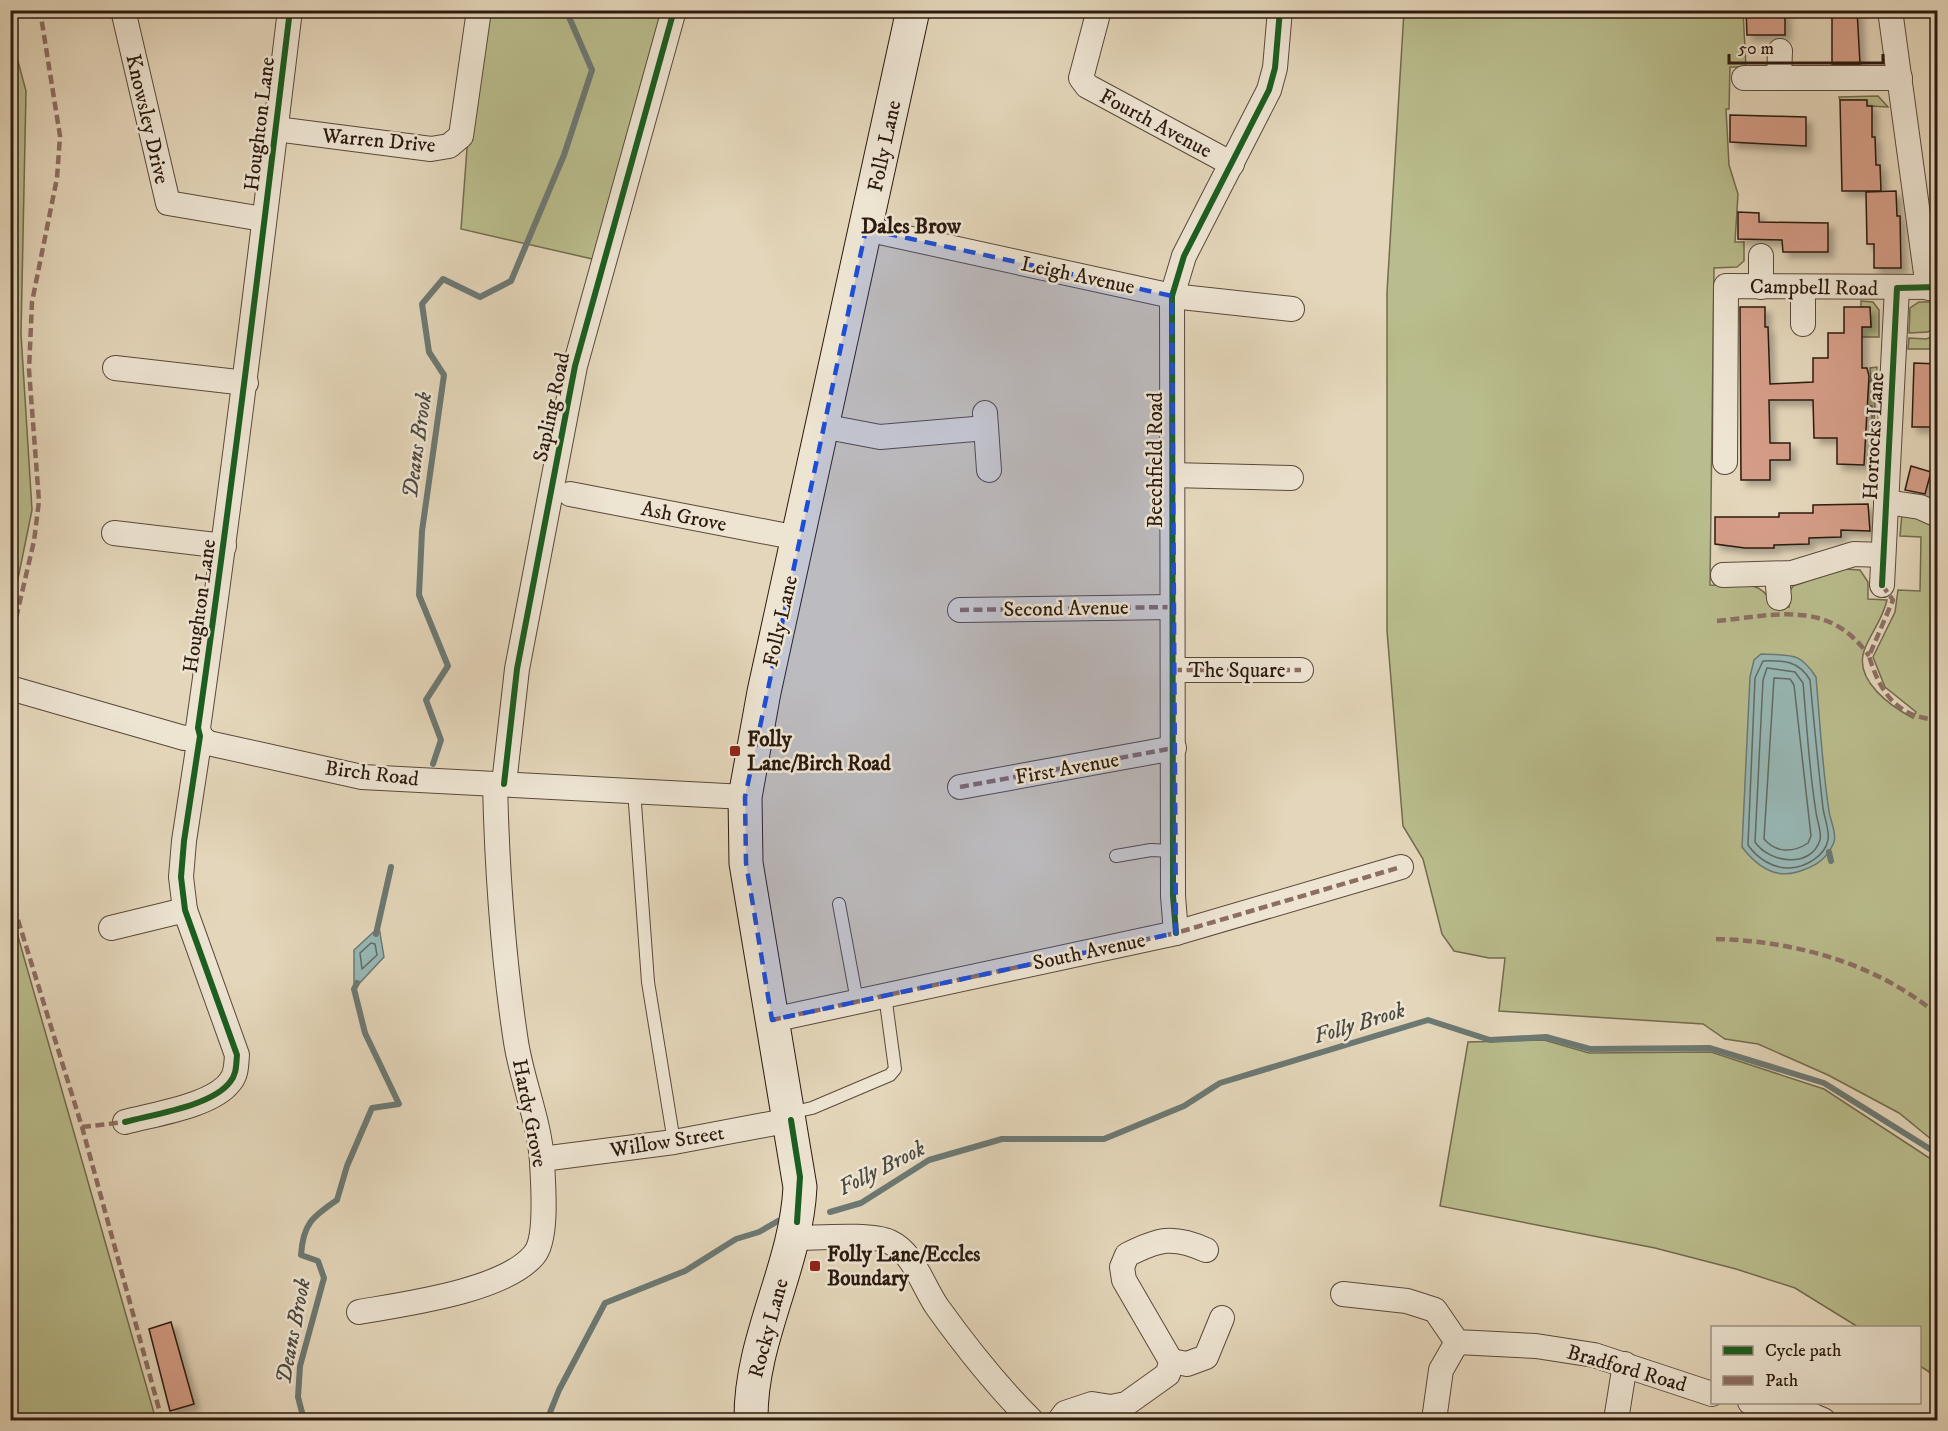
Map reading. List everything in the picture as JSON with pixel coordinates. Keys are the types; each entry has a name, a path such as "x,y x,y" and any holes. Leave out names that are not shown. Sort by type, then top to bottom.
{"main road":[{"name":"Folly Lane","path":"794,1238 800,1187 746,863 745,796 759,716 913,10"},
{"name":"Rocky Lane","path":"751,1420 757,1357 794,1238"}],"street":[{"name":"Knowsley Drive","path":"123,10 168,202 263,219"},
{"name":"Houghton Lane","path":"125,1122 202,1101 218,1093 231,1081 236,1070 237,1055 185,910 181,877 200,736 198,728 246,383 263,219 290,10"},
{"name":"Warren Drive","path":"276,129 431,149 449,146 461,136 479,10"},
{"name":"Sapling Road","path":"500,784 517,669 575,366 674,10"},
{"name":"Fourth Avenue","path":"1099,10 1081,78 1087,86 1232,164"},
{"name":"Beechfield Road","path":"1176,933 1173,851 1172,296 1184,256 1273,79 1280,10"},
{"path":"1890,10 1933,288"},
{"path":"1779,78 1780,51"},
{"path":"1744,78 1900,78"},
{"name":"Leigh Avenue","path":"866,229 1172,296 1292,309"},
{"path":"1761,256 1761,287"},
{"name":"Campbell Road","path":"1725,462 1726,286 1933,288"},
{"path":"1803,288 1803,324"},
{"name":"Horrocks Lane","path":"1882,585 1897,288"},
{"path":"115,368 246,383"},
{"path":"822,426 880,436 986,421 989,470"},
{"path":"1171,475 1291,478"},
{"name":"Ash Grove","path":"570,494 798,538"},
{"name":"Horrocks Lane","path":"1886,502 1920,507 1938,515"},
{"path":"114,533 224,546"},
{"path":"1722,574 1792,573 1854,554 1883,555"},
{"path":"1777,574 1779,598"},
{"name":"Second Avenue","path":"960,609 1172,607"},
{"name":"The Square","path":"1173,670 1301,670"},
{"name":"Birch Road","path":"10,688 184,738 200,736 207,743 362,777 745,796"},
{"name":"First Avenue","path":"960,787 1174,748"},
{"name":"Hardy Grove","path":"359,1312 433,1299 522,1267 536,1254 542,1234 542,1159 516,1043 509,986 497,850 500,784"},
{"name":"South Avenue","path":"772,1020 1176,933 1401,867"},
{"path":"111,928 185,910"},
{"name":"Willow Street","path":"542,1159 674,1142 790,1117"},
{"path":"794,1238 870,1238 889,1241 902,1250 937,1306 1009,1398 1031,1420"},
{"path":"1060,1420 1065,1413 1092,1404 1111,1407 1126,1404 1168,1374 1171,1361 1124,1280 1122,1267 1127,1255 1166,1239 1185,1241 1206,1250"},
{"path":"1342,1294 1407,1301 1435,1310 1457,1342 1441,1370 1434,1420"},
{"path":"1171,1361 1187,1364 1206,1357 1222,1318"},
{"name":"Bradford Road","path":"1457,1342 1567,1349 1625,1364 1711,1393"},
{"path":"1616,1420 1625,1364"},
{"path":"1763,1404 1797,1409 1823,1420"}],"lane":[{"path":"634,790 648,982 674,1142"},
{"path":"1116,856 1151,850 1173,851"},
{"path":"839,904 857,1001"},
{"path":"790,1117 890,1074 895,1069 885,995"}],"highlighted area":[{"path":"866,229 1172,296 1176,933 772,1020 746,863 745,797"}],"green space":[{"path":"486,11 663,11 597,260 461,229 468,135"},
{"path":"1404,11 1743,11 1746,67 1730,67 1729,109 1726,109 1729,165 1738,194 1735,242 1744,242 1744,261 1737,267 1714,268 1710,585 1756,587 1763,591 1772,608 1789,607 1789,592 1793,586 1843,569 1860,570 1868,582 1868,599 1887,600 1883,614 1864,651 1862,662 1864,673 1877,692 1913,718 1916,712 1885,687 1873,657 1895,612 1898,590 1920,591 1921,537 1900,536 1902,513 1917,517 1937,529 1937,1144 1899,1113 1828,1075 1758,1044 1725,1039 1703,1024 1499,1011 1505,958 1489,958 1454,951 1442,934 1423,859 1403,826 1387,631 1387,292"},
{"path":"11,35 26,91 21,334 32,510 11,613"},
{"path":"1878,96 1888,107 1867,106 1866,100 1840,100 1839,97"},
{"path":"1861,301 1873,302 1879,310 1879,337 1861,337 1862,327 1871,327 1870,308 1861,307"},
{"path":"1919,302 1937,302 1937,326 1928,332 1909,333 1910,308"},
{"path":"1937,335 1937,349 1908,349 1909,338 1926,339"},
{"path":"1877,367 1874,421 1872,421 1872,406 1864,405 1865,384 1871,381 1870,368"},
{"path":"11,912 156,1420 11,1420"},
{"path":"1544,1040 1589,1053 1711,1052 1824,1089 1937,1163 1937,1377 1921,1367 1921,1326 1856,1326 1795,1288 1736,1269 1655,1248 1440,1206 1468,1042"}],"water":[{"path":"1761,654 1793,656 1804,663 1816,677 1825,778 1835,838 1828,854 1819,862 1789,874 1773,872 1759,864 1742,847 1750,677 1754,660"},
{"path":"379,927 384,957 354,989 354,950"}],"building":[{"path":"1746,10 1785,10 1785,35 1747,35"},
{"path":"1832,10 1857,10 1860,64 1832,64"},
{"path":"1840,100 1867,100 1867,106 1872,106 1872,137 1875,137 1876,165 1880,165 1881,191 1842,191"},
{"path":"1730,115 1806,117 1806,146 1730,142"},
{"path":"1896,191 1897,216 1900,216 1901,268 1874,268 1874,244 1867,244 1866,192"},
{"path":"1738,212 1759,213 1759,222 1828,223 1828,252 1783,252 1782,240 1738,239"},
{"path":"1740,307 1765,307 1770,384 1813,382 1813,358 1828,358 1828,333 1844,333 1844,307 1870,307 1871,327 1862,327 1862,368 1867,368 1869,376 1864,465 1837,464 1837,438 1814,438 1813,400 1769,400 1770,443 1790,443 1790,460 1770,460 1770,480 1741,480"},
{"path":"1914,363 1938,364 1938,427 1912,427"},
{"path":"1911,466 1931,472 1925,494 1905,490"},
{"path":"1868,504 1870,531 1841,530 1841,537 1809,538 1809,544 1774,545 1774,548 1745,548 1715,544 1715,517 1779,517 1779,513 1813,513 1813,505"},
{"path":"171,1322 194,1404 170,1411 149,1329"}],"waterway":[{"name":"Deans Brook","path":"433,764 441,740 426,700 448,666 419,595 422,531 444,375 429,352 422,304 443,279 480,297 511,281 564,155 592,70 566,10"},
{"path":"1829,852 1831,861"},
{"path":"376,934 391,867"},
{"name":"Deans Brook","path":"304,1420 298,1397 300,1366 324,1278 318,1261 301,1255 304,1236 310,1222 337,1200 347,1166 372,1108 399,1104 365,1033 354,989 357,983"},
{"name":"Folly Brook","path":"830,1212 861,1203 929,1160 1002,1139 1104,1139 1184,1106 1220,1083 1428,1020 1490,1040 1546,1037 1590,1049 1710,1048 1824,1083 1938,1154"},
{"name":"Folly Brook","path":"547,1420 559,1390 605,1303 685,1271 736,1239 759,1232 778,1221"}],"marked path":[{"path":"10,644 34,541 39,501 29,370 32,302 57,178 60,136 40,10"},
{"path":"1882,585 1893,600 1869,656 1873,669 1885,691 1901,708 1923,718 1938,720"},
{"path":"960,610 1172,607"},
{"path":"1717,621 1781,614 1819,618 1837,626 1853,638 1869,656"},
{"path":"1173,670 1301,670"},
{"path":"960,787 1174,748"},
{"path":"772,1020 1176,933 1401,867"},
{"path":"10,894 82,1127 162,1420"},
{"path":"1716,939 1775,944 1833,958 1888,981 1938,1015"},
{"path":"82,1127 125,1122"}],"cycle path":[{"path":"125,1122 182,1108 210,1097 230,1082 236,1069 237,1055 185,910 181,877 290,10"},
{"path":"504,784 517,669 575,366 674,10"},
{"path":"1176,933 1173,896 1172,296 1184,256 1269,90 1275,68 1280,10"},
{"path":"1882,585 1897,288 1938,287"},
{"path":"791,1120 800,1177 797,1222"}],"place":[{"name":"Folly Lane/Birch Road","path":"735,751"},
{"name":"Folly Lane/Eccles Boundary","path":"815,1266"}],"district":[{"name":"Dales Brow","path":"911,225"}]}
